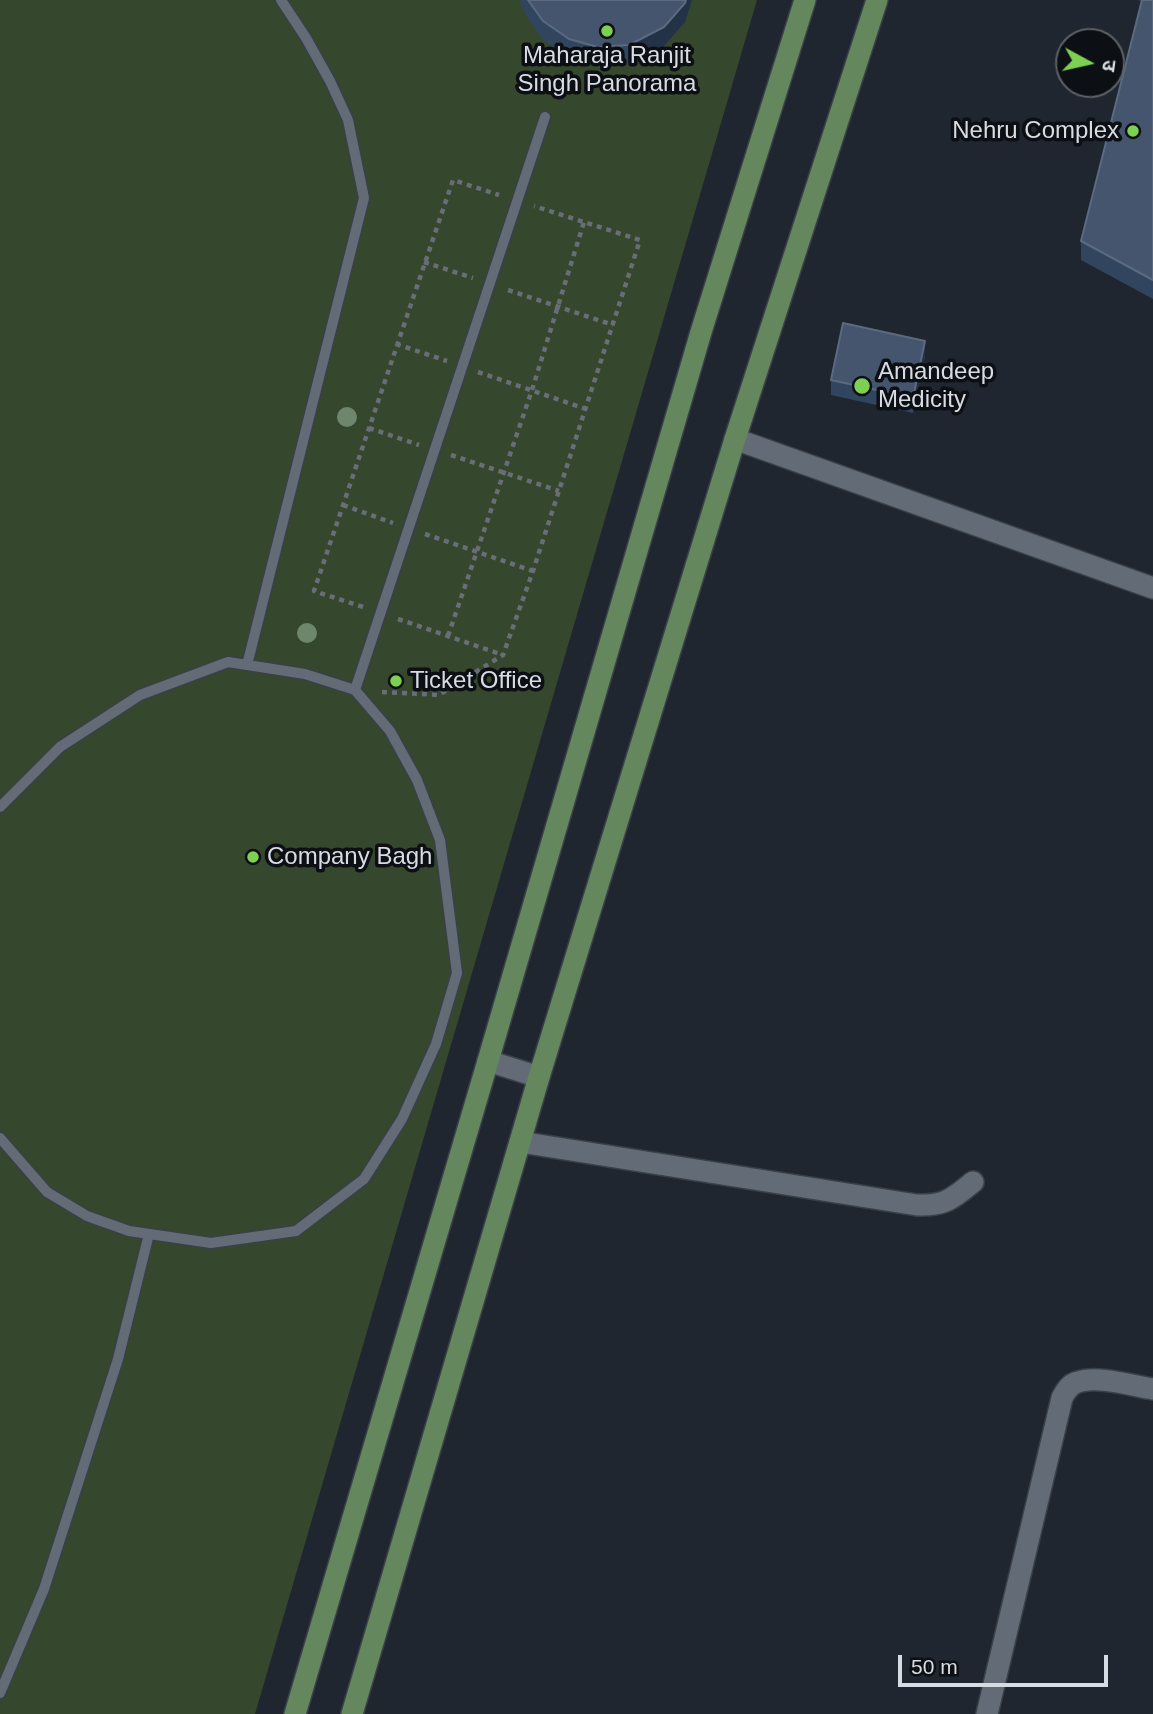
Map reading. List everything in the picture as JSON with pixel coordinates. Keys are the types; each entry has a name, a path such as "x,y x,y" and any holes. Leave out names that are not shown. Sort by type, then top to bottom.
{"main road":[{"path":"295,1714 701,332 805,0"},
{"path":"352,1714 539,1077 735,439 877,0"}],"street":[{"path":"735,439 1153,588"},
{"path":"488,1061 539,1077"},
{"path":"520,1142 917,1205 932,1206 951,1200 973,1182"},
{"path":"987,1714 1062,1398 1069,1387 1086,1380 1153,1389"}],"lane":[{"path":"247,665 365,198 348,120 306,38 281,0"},
{"path":"355,690 545,117"},
{"path":"0,807 60,747 140,695 228,662 305,674 355,690 390,731 417,780 440,840 457,973 436,1044 402,1119 363,1179 296,1231 211,1243 129,1231 87,1216 47,1192 0,1138"},
{"path":"0,1693 44,1589 118,1359 149,1234"}],"path":[{"path":"355,690 439,695 503,655 533,571 640,240 453,180 314,591 503,655"},
{"path":"448,636 532,390 584,222"},
{"path":"424,262 613,325"},
{"path":"396,344 586,409"},
{"path":"369,428 559,491"},
{"path":"342,505 533,571"}],"green space":[{"name":"Company Bagh","path":"0,0 757,0 255,1714 0,1714"}],"building":[{"name":"Maharaja Ranjit Singh Panorama","path":"528,0 686,0 664,27 629,45 598,47 569,39 543,21"},
{"name":"Nehru Complex","path":"1142,0 1153,0 1153,280 1081,241 1117,98 1125,98 1125,67"},
{"path":"843,323 925,341 913,398 831,380"}],"place":[{"name":"Maharaja Ranjit Singh Panorama","path":"607,31"},
{"name":"Nehru Complex","path":"1133,131"},
{"name":"Amandeep Medicity","path":"862,386"},
{"name":"Ticket Office","path":"396,681"},
{"name":"Company Bagh","path":"253,857"}]}
